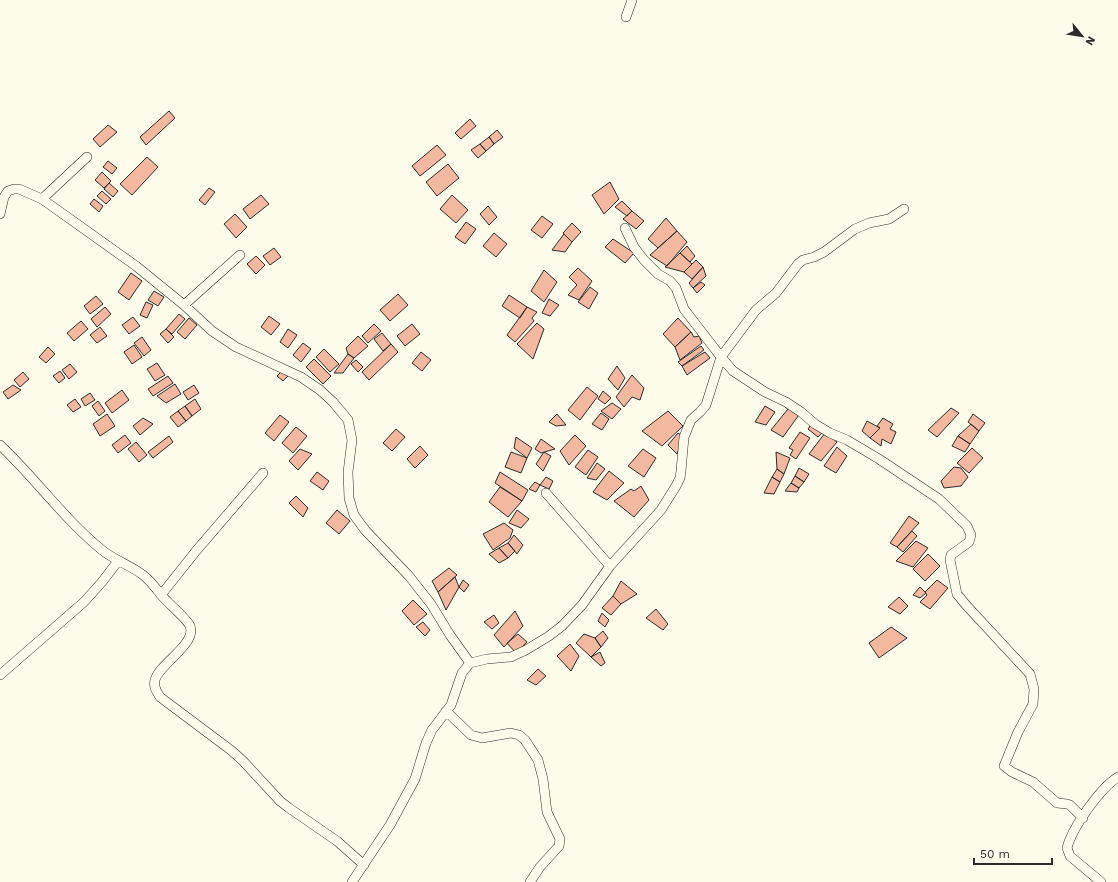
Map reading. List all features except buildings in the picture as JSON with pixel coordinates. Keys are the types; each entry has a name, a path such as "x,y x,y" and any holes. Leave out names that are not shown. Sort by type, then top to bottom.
{"street":[{"path":"626,17 632,0"},
{"path":"42,199 87,157"},
{"path":"0,214 4,197 8,191 14,188 42,199 136,266 212,331 236,347 301,377 320,390 333,402 348,420 352,440 348,472 349,498 354,515 365,530 409,576 431,604 450,635 470,663"},
{"path":"352,882 390,825 401,805 415,779 426,742 455,695 462,673 470,663 487,659 511,657 526,650 562,626 582,605 610,566 660,510 680,478 686,430 691,420 706,405 721,357 756,310 776,294 790,274 803,260 824,252 859,227 889,219 904,209"},
{"path":"625,228 634,247 644,260 658,274 670,281 676,288 684,309 734,372 765,392 786,402 815,424 830,433 847,440 879,459 932,495 967,526 971,535 969,542 951,555 950,560 957,594 1030,674 1034,689 1033,704 1018,732 1004,768 1033,782 1057,803 1070,805 1083,818"},
{"path":"184,306 240,255"},
{"path":"0,445 70,519 102,550 144,575 191,627 190,635 187,640 158,674 154,681 155,688 160,697 232,751 288,808 337,841 364,865"},
{"path":"161,595 196,551 263,473"},
{"path":"546,493 610,566"},
{"path":"0,675 84,602 102,582 118,560"},
{"path":"446,711 471,736 482,738 511,732 519,735 538,760 543,779 547,812 560,839 559,846 540,867 530,882"},
{"path":"1101,882 1070,856 1067,848 1073,833 1103,789 1118,777"}]}
